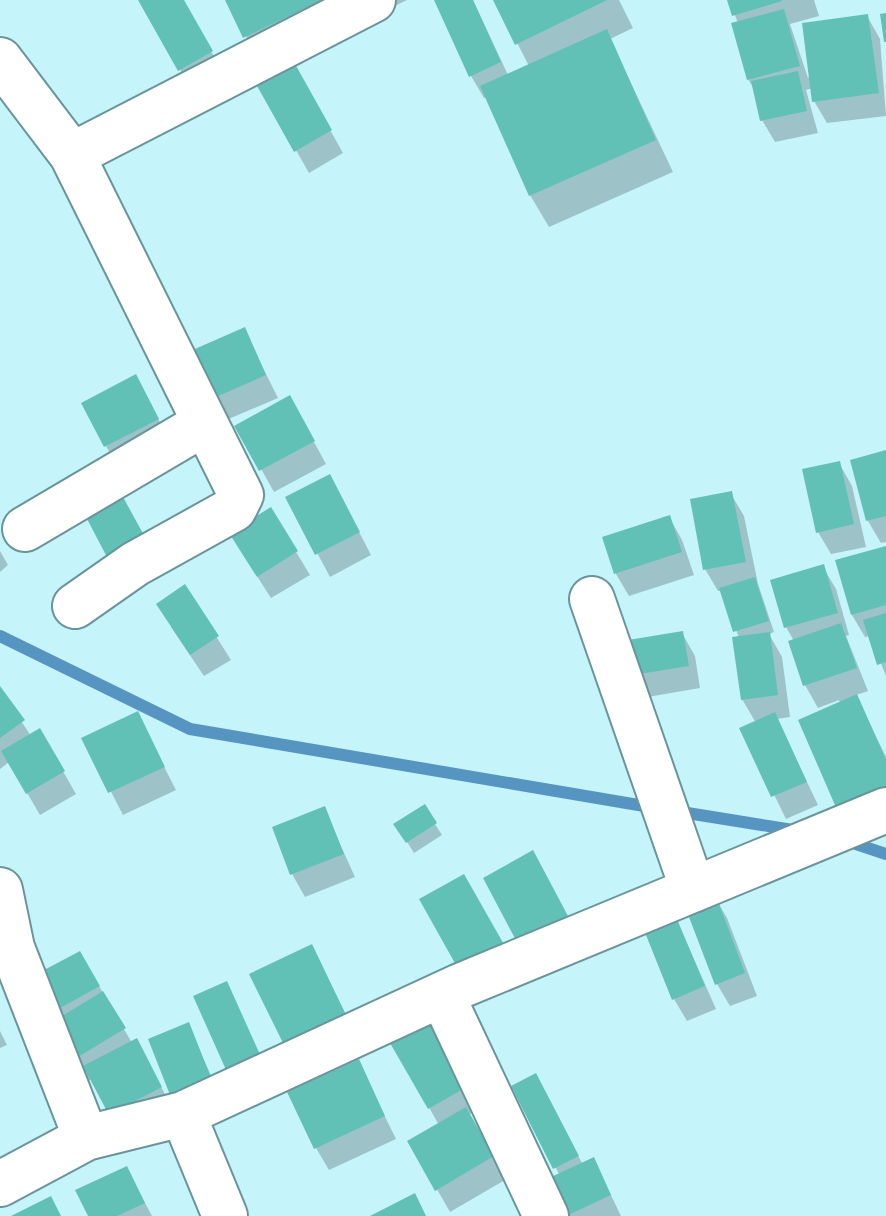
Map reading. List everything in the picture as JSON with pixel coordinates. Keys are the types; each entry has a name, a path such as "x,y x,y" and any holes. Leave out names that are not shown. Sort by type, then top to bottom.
{"street":[{"path":"72,155 373,0"},
{"path":"0,60 72,155 241,495 238,504 135,564 75,606"},
{"path":"25,529 205,423"},
{"path":"592,599 693,890"},
{"path":"0,1184 86,1138 183,1114 442,995 886,810"},
{"path":"0,890 12,948 86,1138"},
{"path":"442,995 546,1216"},
{"path":"183,1114 225,1216"}],"building":[{"path":"138,0 184,0 213,51 178,71"},
{"path":"225,0 322,0 243,38"},
{"path":"434,0 473,0 501,62 469,77"},
{"path":"493,0 607,0 515,45"},
{"path":"727,0 781,0 782,1 732,16"},
{"path":"784,9 800,66 747,80 731,23"},
{"path":"886,13 886,42 884,42 880,14"},
{"path":"868,14 879,93 812,102 802,23"},
{"path":"607,29 656,140 529,196 480,86"},
{"path":"290,55 332,130 294,152 252,77"},
{"path":"798,71 807,111 760,121 751,81"},
{"path":"245,327 266,375 209,400 188,352"},
{"path":"136,374 159,419 104,447 81,403"},
{"path":"290,395 315,441 259,471 234,426"},
{"path":"886,450 886,516 866,521 850,460"},
{"path":"840,461 854,524 816,533 802,469"},
{"path":"330,474 360,532 315,555 285,497"},
{"path":"732,491 746,562 703,570 690,499"},
{"path":"123,497 146,539 108,559 86,517"},
{"path":"271,507 298,551 257,577 229,533"},
{"path":"670,515 682,552 614,574 602,537"},
{"path":"886,546 886,605 851,615 835,560"},
{"path":"824,564 838,613 784,628 770,580"},
{"path":"755,577 769,621 733,632 719,588"},
{"path":"185,584 219,636 190,655 156,604"},
{"path":"886,613 886,662 877,665 863,620"},
{"path":"841,623 857,668 803,686 788,641"},
{"path":"683,631 689,666 627,676 622,641"},
{"path":"770,632 778,695 741,700 732,637"},
{"path":"0,686 25,720 0,738"},
{"path":"857,694 886,760 886,791 838,812 798,720"},
{"path":"138,711 165,767 108,793 81,738"},
{"path":"775,712 807,782 771,797 739,728"},
{"path":"40,728 65,771 26,794 1,751"},
{"path":"425,804 437,823 406,843 393,824"},
{"path":"325,806 344,854 290,875 272,827"},
{"path":"533,850 568,916 518,944 483,878"},
{"path":"464,874 506,948 461,974 419,899"},
{"path":"715,893 745,973 715,985 684,904"},
{"path":"674,912 705,986 672,1000 642,925"},
{"path":"312,944 345,1013 283,1043 249,974"},
{"path":"80,951 100,986 49,1014 29,978"},
{"path":"227,981 261,1057 227,1072 193,996"},
{"path":"103,991 126,1028 68,1063 46,1026"},
{"path":"430,1011 472,1084 428,1109 386,1036"},
{"path":"189,1022 213,1083 172,1100 148,1039"},
{"path":"137,1038 162,1087 109,1115 83,1066"},
{"path":"359,1059 385,1116 314,1149 287,1092"},
{"path":"536,1073 579,1156 553,1169 511,1086"},
{"path":"466,1107 494,1156 435,1191 407,1141"},
{"path":"594,1157 611,1195 566,1216 549,1178"},
{"path":"127,1166 145,1203 117,1216 88,1216 75,1190"},
{"path":"415,1193 426,1216 370,1216"},
{"path":"51,1196 61,1216 11,1216"}],"waterway":[{"path":"0,636 190,729 656,808"},
{"path":"675,811 799,831"},
{"path":"844,840 886,854"}]}
